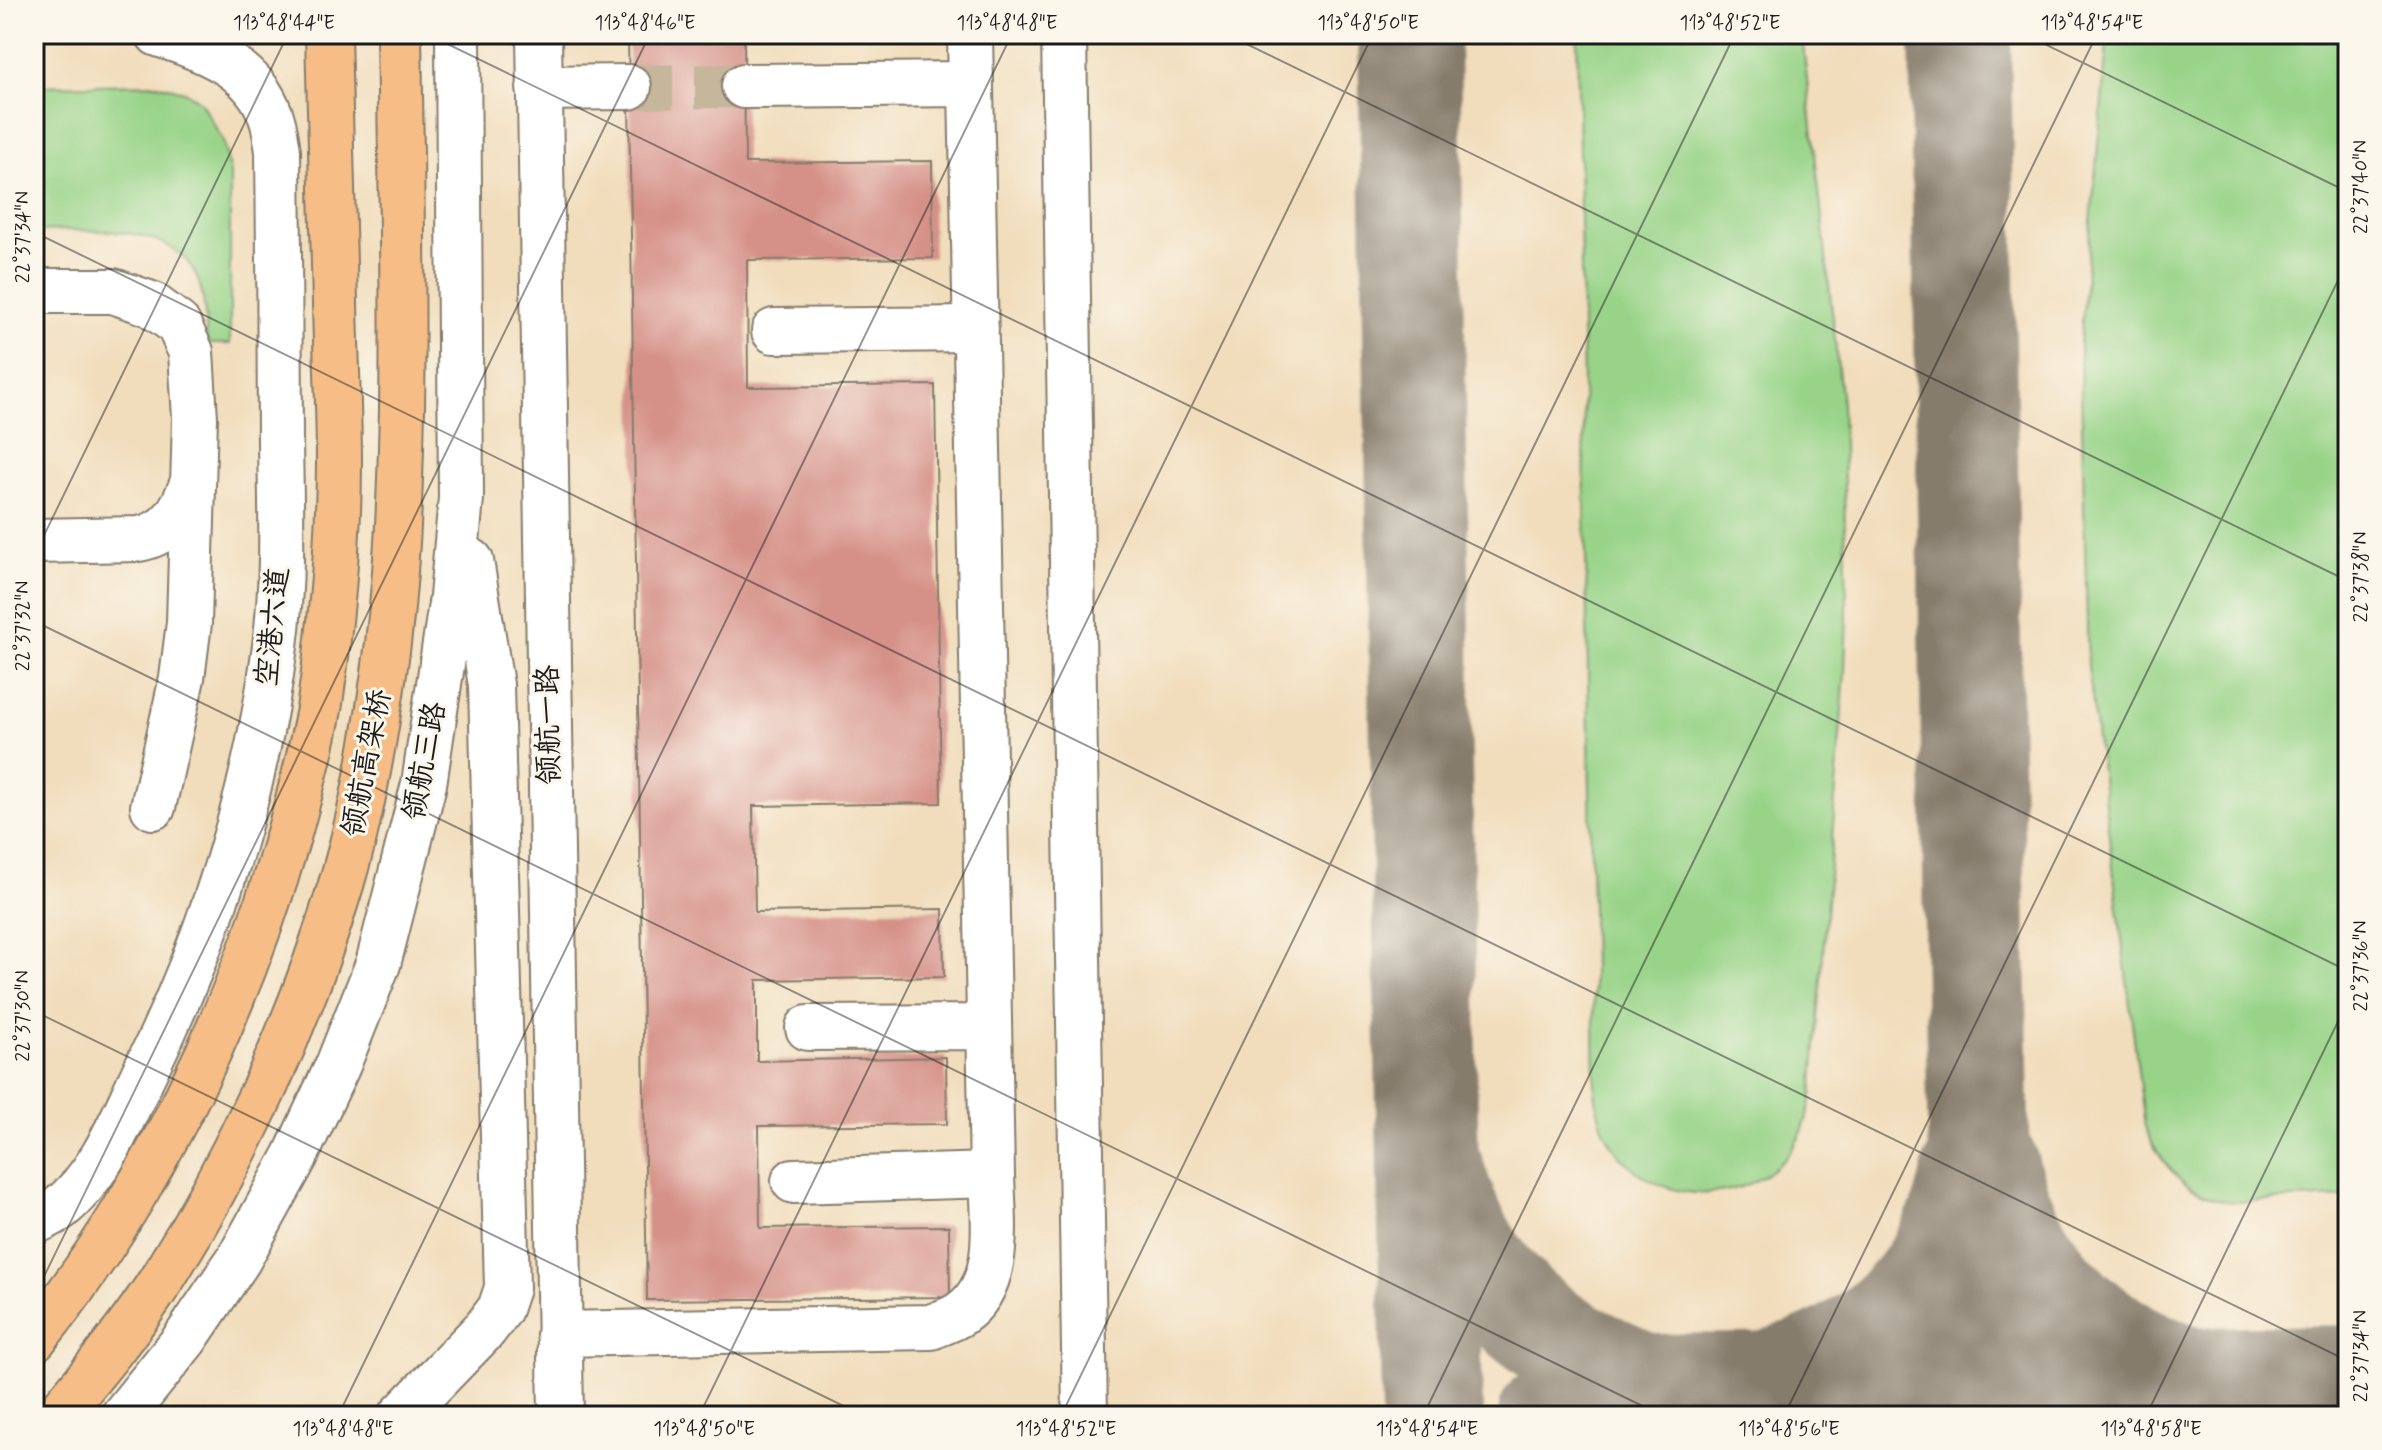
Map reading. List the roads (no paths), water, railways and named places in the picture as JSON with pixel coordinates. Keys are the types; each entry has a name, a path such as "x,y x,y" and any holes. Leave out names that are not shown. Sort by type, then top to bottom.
{"main road":[{"path":"34,1339 65,1301 127,1206 205,1057 246,962 274,885 299,797 319,704 333,577 339,464 328,34"},
{"name":"领航高架桥","path":"57,1416 159,1283 213,1190 271,1072 306,987 340,887 368,770 385,670 395,570 401,468 404,302 399,34"}],"street":[{"name":"空港六道","path":"34,1222 58,1210 86,1183 117,1129 187,978 222,885 245,809 275,644 281,544 278,151 270,115 256,88 233,67 203,49 158,34"},
{"name":"领航三路","path":"123,1416 185,1339 239,1259 301,1144 338,1065 378,964 424,784 452,597 461,498 458,34"},
{"name":"领航一路","path":"539,34 561,1416"},
{"path":"559,1334 931,1327 961,1314 977,1296 989,1274 993,1247 992,1175 970,34"},
{"path":"1064,34 1085,1416"},
{"path":"744,86 971,84"},
{"path":"539,88 629,87"},
{"path":"35,291 113,291 151,304 178,324 191,352 195,418 189,610 182,678 153,807"},
{"path":"774,331 976,329"},
{"path":"34,541 152,537 180,512 194,478"},
{"path":"401,1416 485,1329 500,1309 507,1288 491,685 461,498"},
{"path":"808,1028 989,1027"},
{"path":"794,1181 992,1175"}],"tunnel":[{"path":"629,87 744,86"}]}
